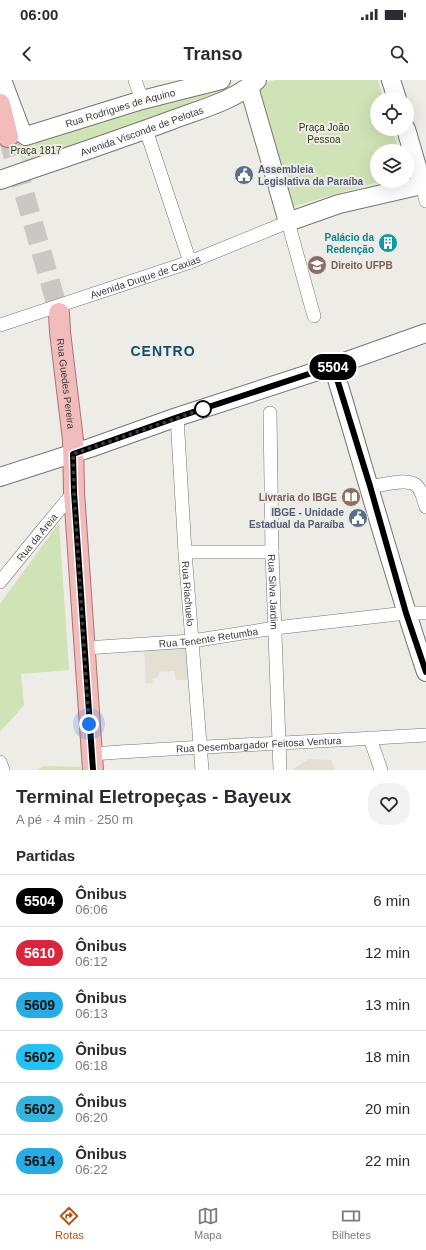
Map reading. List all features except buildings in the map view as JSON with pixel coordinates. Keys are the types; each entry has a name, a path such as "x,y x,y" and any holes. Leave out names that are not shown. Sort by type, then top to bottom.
{"main road":[{"path":"0,104 15,135"},
{"name":"Rua Guedes Pereira","path":"59,313 73,454 74,492 92,762"}],"street":[{"path":"2,80 15,135"},
{"path":"135,80 142,100"},
{"name":"Rua Rodrigues de Aquino","path":"15,135 29,136 142,100 221,80"},
{"path":"391,80 395,92"},
{"path":"253,84 288,222 314,316"},
{"name":"Avenida Visconde de Pelotas","path":"0,180 146,130 230,98 253,84"},
{"path":"146,130 190,262"},
{"path":"288,222 339,204 425,190 408,136"},
{"name":"Avenida Duque de Caxias","path":"0,325 190,262 288,222"},
{"path":"0,477 73,454 426,333"},
{"path":"333,366 370,486 406,613 426,672"},
{"name":"Rua Silva Jardim","path":"270,413 272,552 280,770"},
{"name":"Rua Riachuelo","path":"178,417 185,552 202,770"},
{"path":"370,486 411,482 418,487 426,507"},
{"name":"Rua da Areia","path":"0,582 74,492"},
{"path":"185,552 272,552"},
{"name":"Rua Tenente Retumba","path":"85,648 192,641 275,628 406,613 426,613"},
{"name":"Rua Desembargador Feitosa Ventura","path":"92,762 199,746 426,735"},
{"path":"370,738 381,770"},
{"path":"0,762 3,770"}],"shaded area":[{"path":"186,644 188,680 176,680 174,671 159,672 158,677 152,679 153,683 146,683 144,648"},
{"path":"308,759 331,760 335,770 292,770"}],"green space":[{"name":"Praça 1817","path":"221,80 231,80 230,99 26,171 14,136"},
{"name":"Praça João Pessoa","path":"275,80 378,80 381,92 370,92 370,136 394,136 397,144 370,144 370,184 291,207 256,86"},
{"path":"59,523 69,670 21,674 24,705 0,732 0,604"},
{"path":"44,766 81,767 81,770 36,770"}],"tunnel":[{"path":"8,137 59,313"}],"bus line":[{"name":"5504","path":"93,770 77,542 73,454 178,417 333,366 370,486 406,613 426,672"}],"place":[{"name":"Assembleia Legislativa da Paraíba","path":"244,175"},
{"name":"Palácio da Redenção","path":"388,243"},
{"name":"Direito UFPB","path":"317,265"},
{"name":"Livraria do IBGE","path":"351,497"},
{"name":"IBGE - Unidade Estadual da Paraíba","path":"358,518"}],"district":[{"name":"CENTRO","path":"163,351"}],"route":[{"path":"89,724 74,492 73,454 206,408 203,409"}]}
